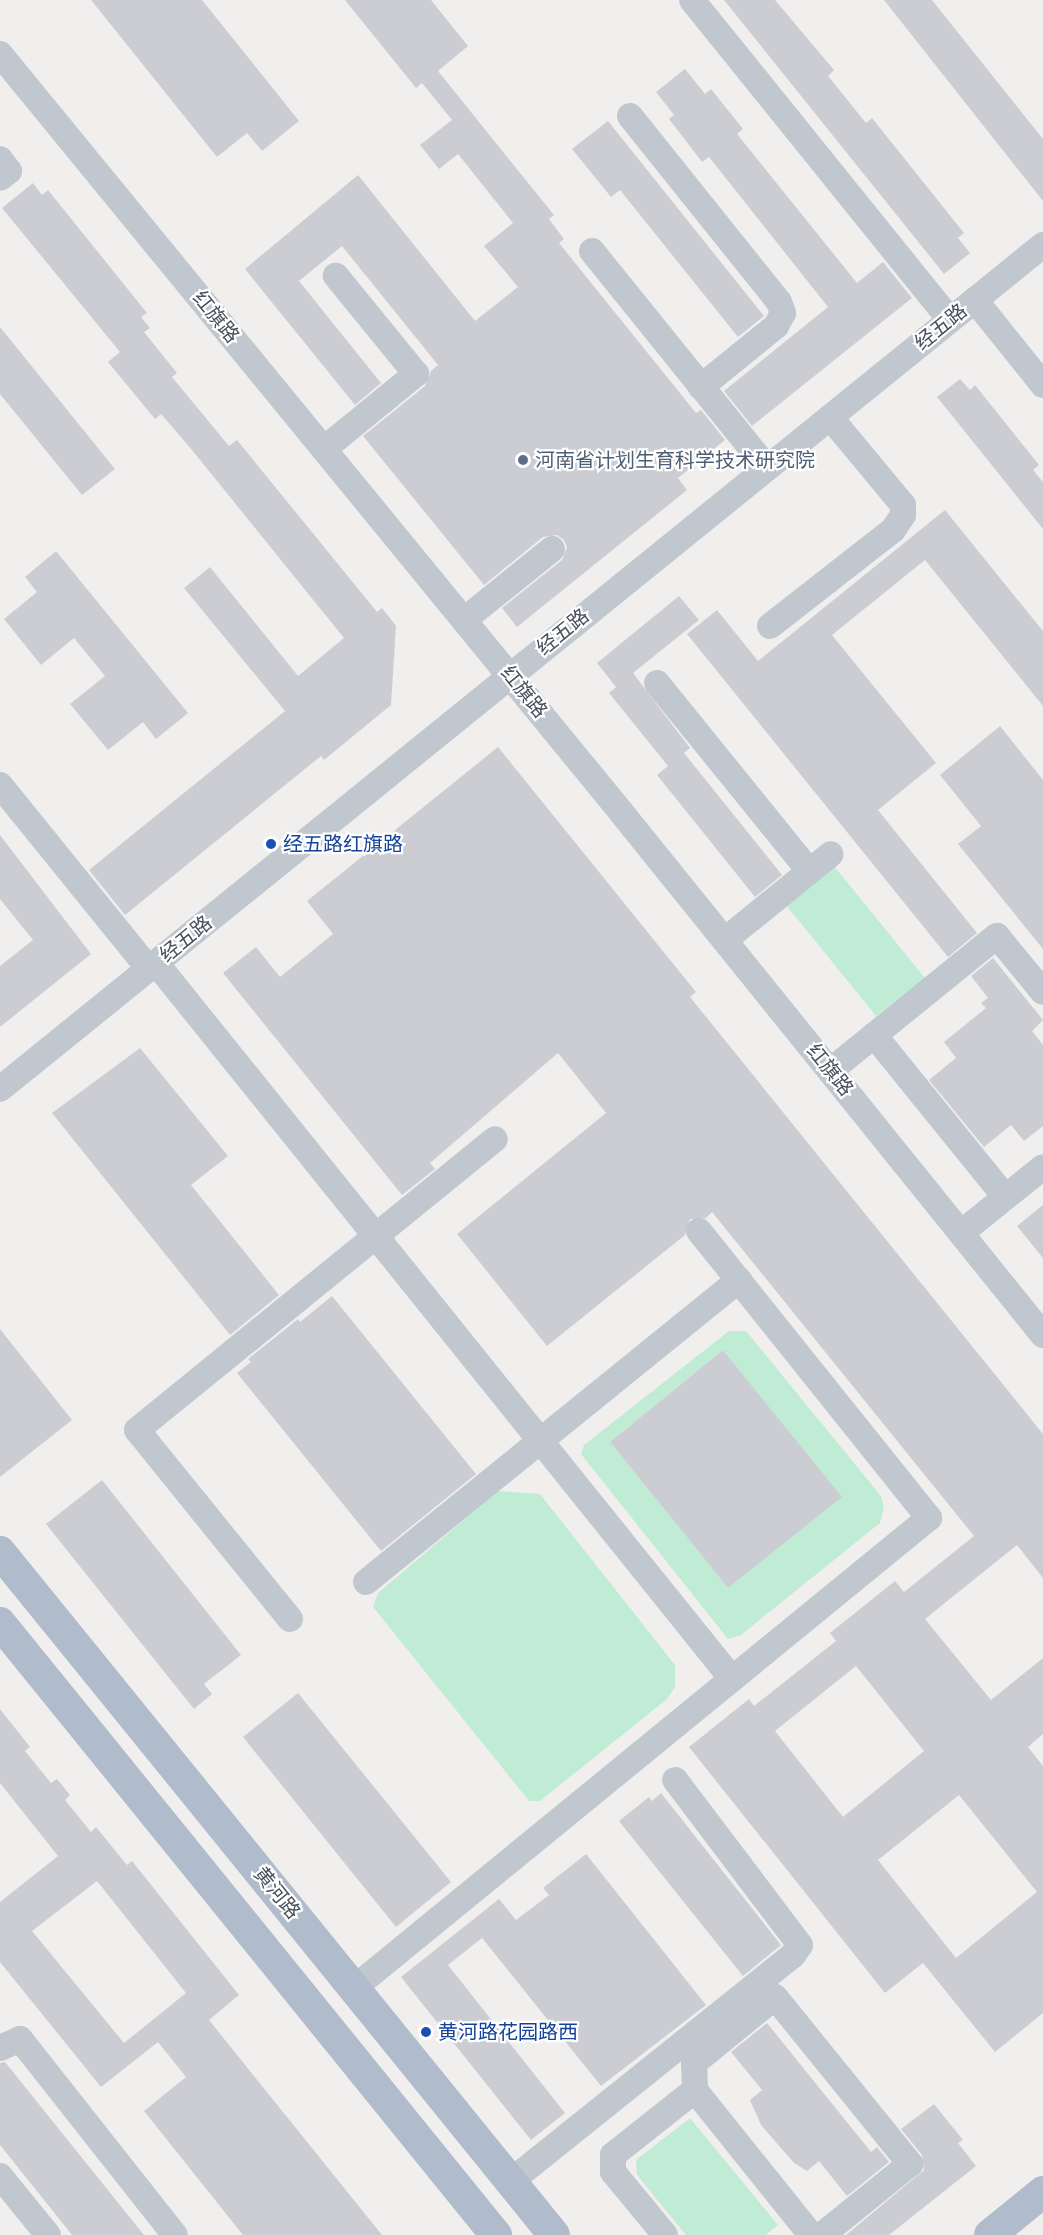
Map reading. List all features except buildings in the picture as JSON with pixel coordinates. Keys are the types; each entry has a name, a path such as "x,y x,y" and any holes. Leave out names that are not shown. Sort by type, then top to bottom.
{"main road":[{"name":"黄河路","path":"0,1552 554,2235"},
{"path":"0,1623 496,2235"},
{"path":"990,2235 1043,2192"}],"street":[{"path":"692,0 950,320"},
{"name":"红旗路","path":"0,54 510,675 1043,1335"},
{"path":"630,116 779,302 783,313 776,326 701,387"},
{"path":"0,159 9,171 0,178"},
{"name":"经五路","path":"0,1089 1043,245"},
{"path":"592,251 767,468"},
{"path":"324,449 416,374 336,276"},
{"path":"975,300 1043,385"},
{"path":"770,626 893,530 903,515 903,505 830,417"},
{"path":"464,620 552,549"},
{"path":"657,683 809,872"},
{"path":"0,785 375,1236 732,1679"},
{"path":"724,940 831,854"},
{"path":"830,1071 997,936 1043,992"},
{"path":"874,1035 1005,1197"},
{"path":"290,1619 136,1430 495,1139"},
{"path":"961,1233 1043,1167"},
{"path":"354,1988 929,1518 699,1231"},
{"path":"366,1582 739,1280"},
{"path":"511,2181 793,1955 800,1945 675,1780"},
{"path":"812,2235 695,2090 694,2063 776,1997 910,2164 822,2235"},
{"path":"0,2048 20,2039 175,2235"},
{"path":"665,2235 613,2172 613,2155 695,2090"},
{"path":"0,2176 48,2235"}],"green space":[{"path":"834,866 925,978 876,1016 786,905"},
{"path":"729,1331 746,1331 881,1496 884,1507 880,1523 741,1635 728,1639 581,1454 584,1445","holes":["723,1350 841,1497 728,1588 610,1442"]},
{"path":"498,1491 540,1494 675,1665 675,1687 667,1699 540,1801 529,1801 373,1607 378,1593"},
{"path":"690,2118 778,2225 766,2235 686,2235 637,2175 636,2160"}],"place":[{"name":"河南省计划生育科学技术研究院","path":"523,460"},
{"name":"经五路红旗路","path":"271,844"},
{"name":"黄河路花园路西","path":"426,2032"}]}
